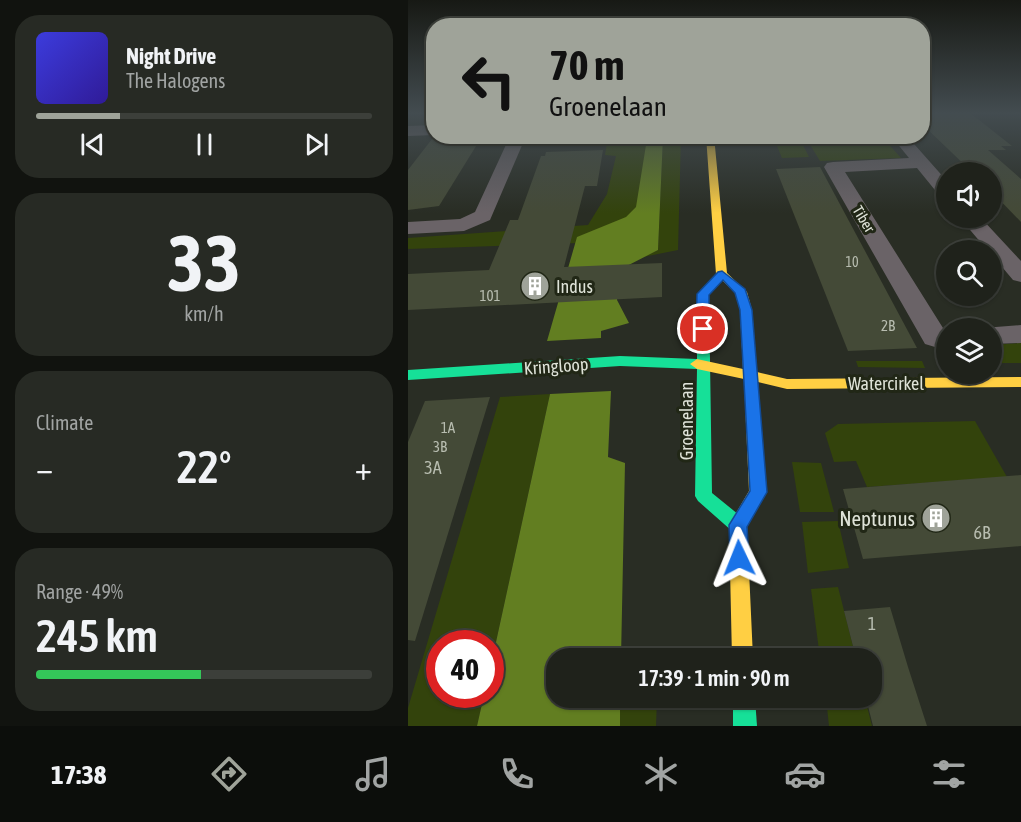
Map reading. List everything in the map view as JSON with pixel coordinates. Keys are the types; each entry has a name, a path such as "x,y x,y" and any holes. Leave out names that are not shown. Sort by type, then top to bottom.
{"street":[{"path":"408,228 464,225 483,216 514,146"},
{"path":"711,146 722,274 741,292 746,310 759,492 738,525 743,648"},
{"path":"907,146 936,179"},
{"name":"Tiber","path":"922,163 833,167 936,338"},
{"path":"982,228 1012,254 1021,275"},
{"name":"Groenelaan","path":"722,274 703,294 704,496 738,525"},
{"path":"1002,335 1021,334"},
{"name":"Kringloop","path":"408,375 620,362 704,364 751,376"},
{"name":"Watercirkel","path":"751,376 787,384 1021,382"},
{"path":"744,708 745,726"}],"shaded area":[{"path":"607,146 648,146 639,207 625,221 579,243 408,249 408,238 588,225 607,194 616,156 605,155"},
{"path":"646,146 663,146 658,250 619,270 617,300 629,323 601,331 601,338 547,341 577,237 626,217 636,207"},
{"path":"663,146 681,146 678,250 643,257 658,250"},
{"path":"777,146 803,146 809,157 782,158"},
{"path":"811,146 890,146 901,158 820,161"},
{"path":"1021,343 1021,363 1002,363 1002,344"},
{"path":"856,361 922,361 925,368 858,367"},
{"path":"611,391 608,457 625,463 621,648 546,648 546,708 620,708 620,726 477,726 481,708 504,708 504,630 499,630 550,394"},
{"path":"550,394 499,630 431,630 500,397"},
{"path":"975,421 1007,477 867,487 856,461 834,462 825,433 838,424"},
{"path":"792,462 821,463 834,512 800,512"},
{"path":"838,521 849,568 808,573 802,522"},
{"path":"838,587 853,648 819,648 811,589"},
{"path":"426,647 426,708 481,708 477,726 408,726 408,708"},
{"path":"620,708 657,708 656,726 620,726"},
{"path":"827,708 868,708 872,726 829,726"}],"building":[{"path":"427,146 476,146 439,206 408,210 408,170"},
{"path":"945,146 1012,146 1001,146 1006,150 988,150 1002,162 962,162"},
{"path":"603,150 597,186 585,186 564,267 662,263 662,297 408,310 408,274 489,270 510,220 518,220 541,156 545,156 546,152"},
{"path":"1002,162 1021,179 1021,222 1002,202"},
{"path":"820,167 917,348 848,351 776,169"},
{"path":"490,397 415,641 408,640 408,442 425,401"},
{"name":"Neptunus","path":"1021,475 1021,546 863,559 843,489"},
{"path":"890,607 927,726 873,726 868,708 882,708 882,648 853,648 844,611"}],"traffic: fast":[{"path":"722,274 703,294 704,496 738,525"},
{"path":"408,375 620,361 697,364"},
{"path":"744,708 745,726"}],"traffic: slow":[{"path":"711,146 722,274 741,292 746,310 758,492 738,525 743,648"},
{"path":"697,364 787,384 1021,382"}],"place":[{"name":"Indus","path":"535,286"},
{"name":"Neptunus","path":"936,518"}],"route":[{"path":"703,329 703,294 722,274 741,292 746,310 758,456 759,492 738,525 739,558"}]}
